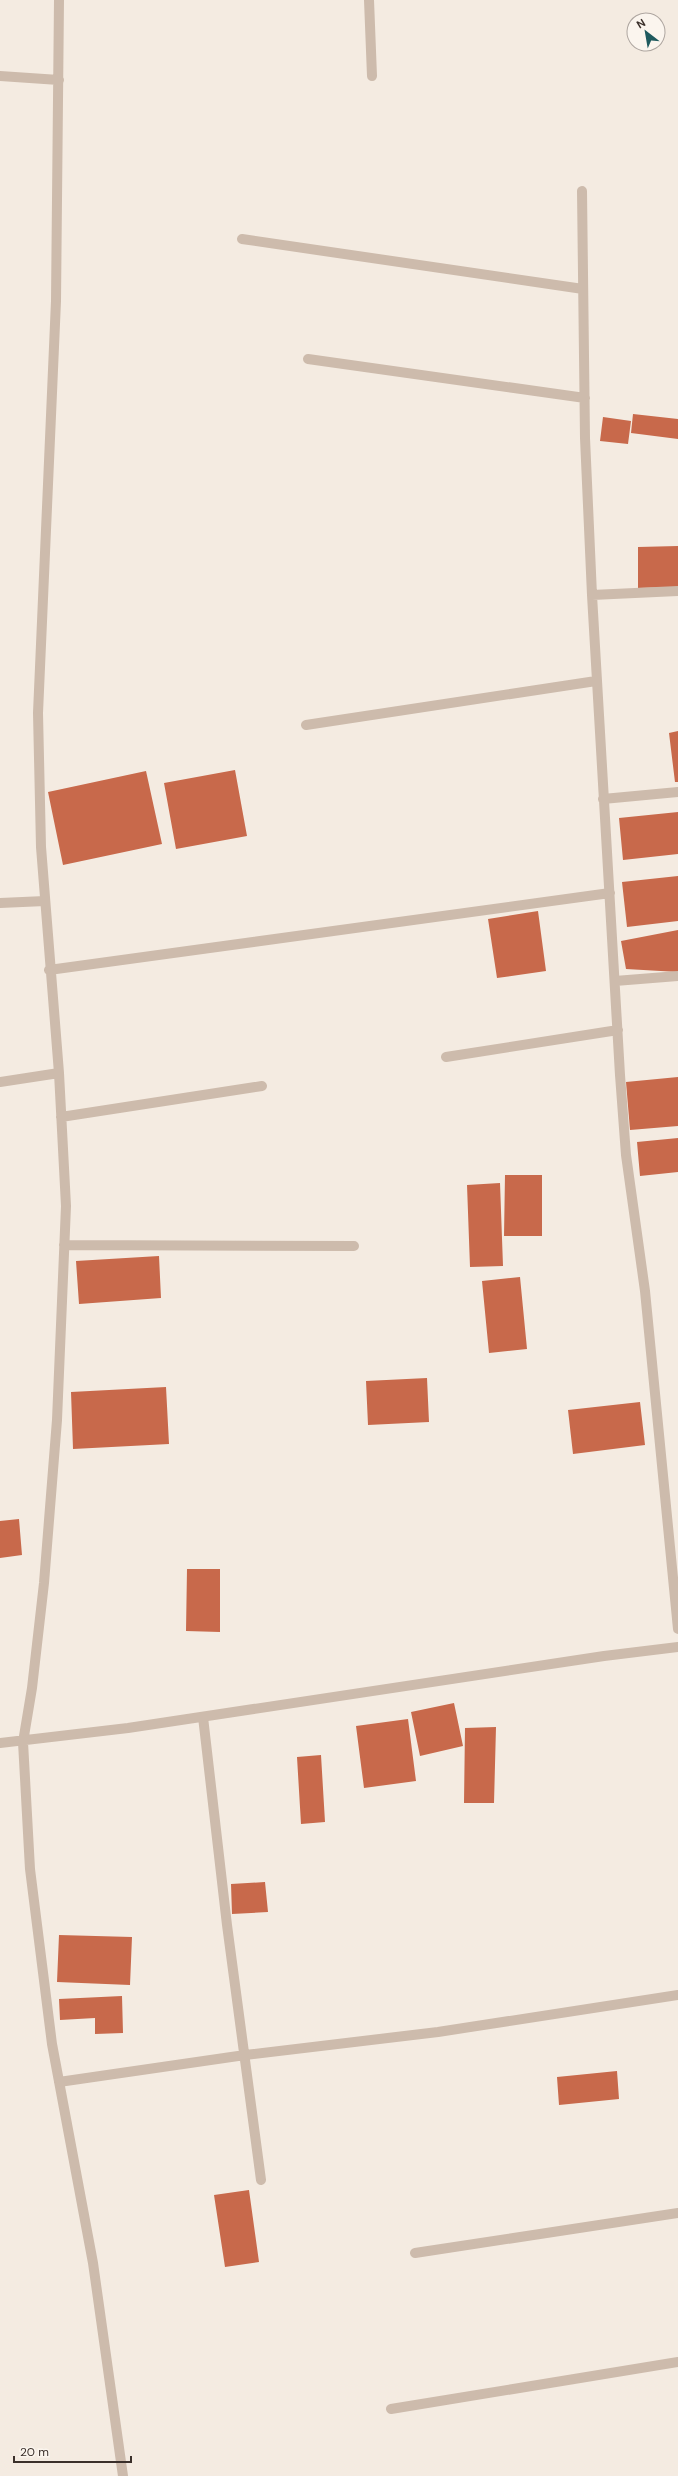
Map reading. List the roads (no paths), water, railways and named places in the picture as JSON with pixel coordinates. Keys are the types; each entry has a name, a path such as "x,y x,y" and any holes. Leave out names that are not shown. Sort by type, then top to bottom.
{"street":[{"path":"59,0 55,317 38,713 45,901 49,970 59,1073 66,1206 57,1420 45,1575 32,1688 23,1742 30,1869 59,2082 92,2264 123,2476"},
{"path":"369,0 372,76"},
{"path":"0,76 59,80"},
{"path":"582,191 584,398 592,595 603,798 626,1155 645,1291 674,1545 678,1629"},
{"path":"242,239 583,289"},
{"path":"308,359 584,398"},
{"path":"592,595 678,591"},
{"path":"306,725 596,681"},
{"path":"603,798 678,792"},
{"path":"49,970 610,893"},
{"path":"0,903 45,901"},
{"path":"615,981 678,976"},
{"path":"446,1057 618,1030"},
{"path":"0,1082 59,1073"},
{"path":"61,1117 262,1086"},
{"path":"64,1245 354,1246"},
{"path":"0,1743 23,1742 204,1717 678,1647"},
{"path":"204,1717 244,2055 261,2180"},
{"path":"59,2082 244,2055 438,2032 678,1995"},
{"path":"415,2253 678,2213"},
{"path":"392,2409 678,2362"}]}
